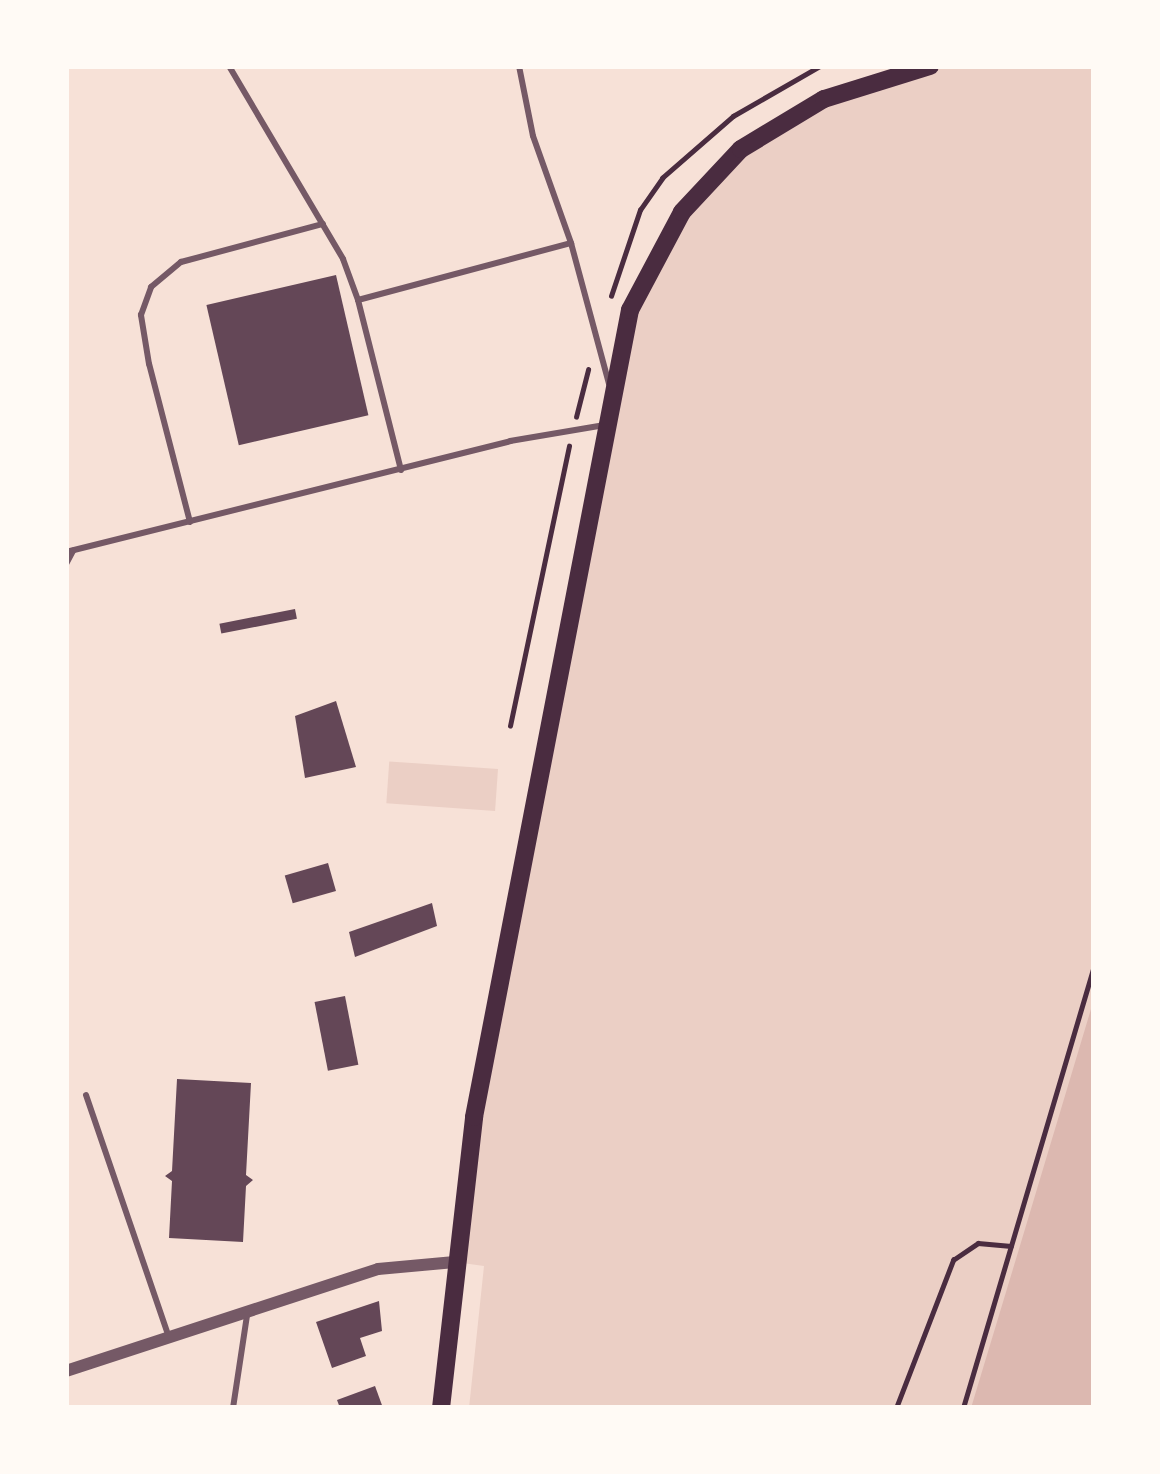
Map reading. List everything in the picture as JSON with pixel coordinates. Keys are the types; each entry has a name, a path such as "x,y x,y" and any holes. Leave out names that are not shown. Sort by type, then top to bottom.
{"main road":[{"path":"441,1408 455,1262 489,1033 611,391 644,276 714,174 824,99 930,66"}],"street":[{"path":"66,1371 378,1269 455,1262"}],"lane":[{"path":"229,66 322,224 358,300 401,470"},
{"path":"518,66 533,136 571,243 611,391"},
{"path":"190,522 141,315 152,287 181,262 322,224"},
{"path":"358,300 571,243"},
{"path":"66,564 69,552 605,425"},
{"path":"86,1095 169,1337"},
{"path":"233,1408 248,1311"}],"path":[{"path":"962,1408 1094,967"},
{"path":"896,1408 953,1260 978,1243 1011,1246"}],"shaded area":[{"path":"930,66 1094,66 1094,1408 469,1408 484,1266 455,1262 630,310 682,212 781,122"},
{"path":"389,761 498,769 495,811 386,803"},
{"path":"1094,999 1094,1408 971,1408 1019,1249"}],"building":[{"path":"336,275 368,415 239,445 206,305"},
{"path":"295,609 297,619 221,634 219,624"},
{"path":"336,701 356,767 305,778 295,716"},
{"path":"328,863 336,891 293,903 285,875"},
{"path":"432,903 437,926 355,957 349,932"},
{"path":"345,996 358,1065 328,1071 315,1002"},
{"path":"177,1079 251,1083 246,1175 253,1180 246,1186 243,1242 169,1238 172,1181 165,1176 172,1171"},
{"path":"379,1301 382,1331 360,1338 366,1356 332,1368 316,1322"},
{"path":"375,1386 383,1408 340,1408 337,1400"}]}
